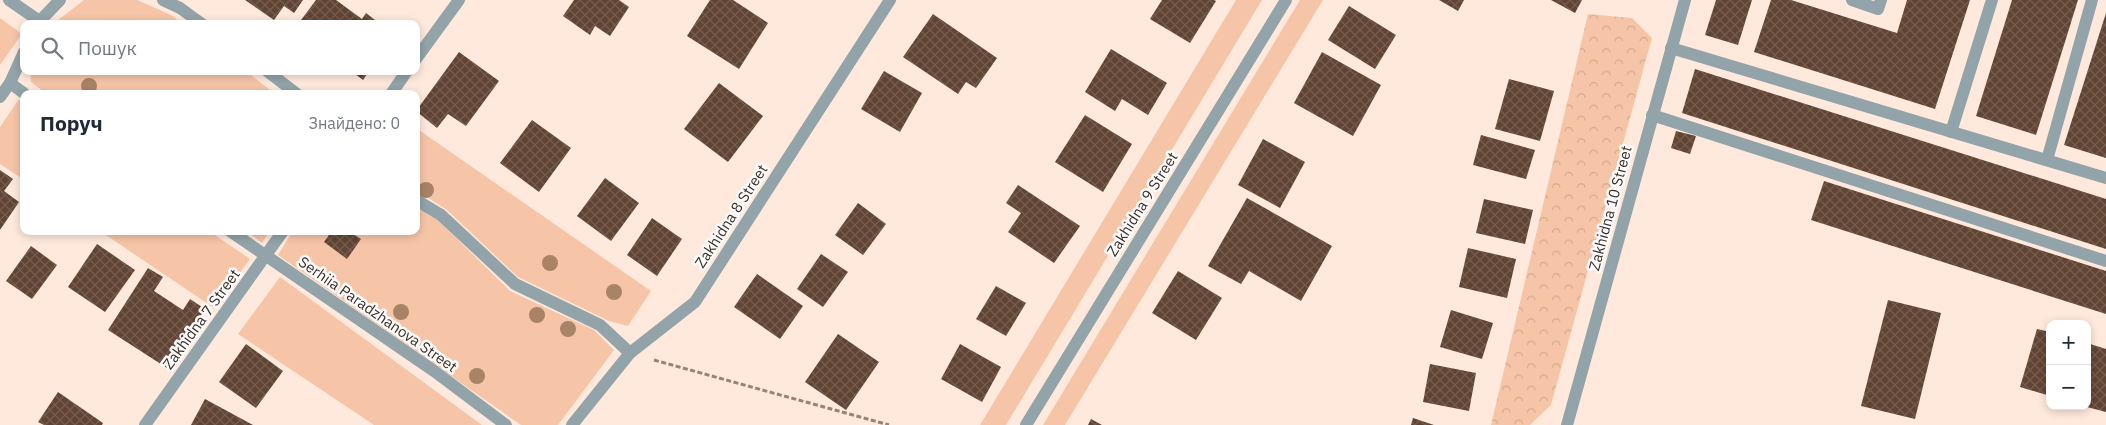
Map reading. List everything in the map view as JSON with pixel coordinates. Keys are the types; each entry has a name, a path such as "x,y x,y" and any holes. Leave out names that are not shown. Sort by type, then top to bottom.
{"street":[{"path":"9,0 34,20"},
{"path":"39,20 60,0"},
{"path":"163,0 180,8 196,20"},
{"path":"420,54 459,0"},
{"name":"Zakhidna 8 Street","path":"572,425 630,353 695,302 890,0"},
{"name":"Zakhidna 9 Street","path":"1026,425 1286,0"},
{"name":"Zakhidna 10 Street","path":"1567,425 1685,0"},
{"path":"1852,0 1878,8 1881,0"},
{"path":"1952,132 1992,0"},
{"path":"2047,160 2092,0"},
{"path":"1671,48 2106,178"},
{"path":"0,97 10,83 20,61"},
{"path":"272,75 292,90"},
{"path":"394,90 405,75"},
{"path":"10,83 20,90"},
{"path":"1652,115 2106,261"},
{"path":"420,202 441,215 515,284 600,324 630,353"},
{"name":"Serhiia Paradzhanova Street","path":"236,235 434,371 506,425"},
{"name":"Zakhidna 7 Street","path":"145,425 280,235"}],"path":[{"path":"630,353 889,425"}],"green space":[{"path":"84,0 137,0 171,15 178,20 58,20"},
{"path":"1236,0 1262,0 1006,425 980,425"},
{"path":"1300,0 1323,0 1065,425 1043,425"},
{"path":"1588,14 1632,18 1652,38 1551,405 1530,425 1491,425"},
{"path":"0,18 20,33 20,37 0,65"},
{"path":"30,75 251,75 270,90 42,90 31,82"},
{"path":"19,99 20,177 0,164 0,127"},
{"path":"420,131 651,291 628,326 609,321 518,277 447,210 420,193"},
{"path":"420,209 439,221 510,291 594,330 614,350 558,425 521,425 278,255 290,235 420,235"},
{"path":"106,235 215,235 250,259 214,308"},
{"path":"251,235 267,235 262,243"},
{"path":"280,277 482,425 374,425 238,334"}],"building":[{"path":"245,0 303,0 294,13 284,6 274,20"},
{"path":"316,0 336,0 362,19 366,13 375,20 301,20"},
{"path":"574,0 619,0 629,7 610,36 595,26 590,35 563,16"},
{"path":"710,0 733,0 768,23 739,69 687,36"},
{"path":"1162,0 1216,1 1190,43 1150,19"},
{"path":"1439,0 1464,0 1458,11"},
{"path":"1551,0 1582,0 1575,13"},
{"path":"1716,0 1752,0 1738,45 1705,35"},
{"path":"1771,0 1791,0 1897,33 1907,0 1970,0 1935,109 1754,52"},
{"path":"2012,0 2078,0 2036,135 1976,116"},
{"path":"1349,6 1396,35 1375,69 1328,40"},
{"path":"2106,13 2106,158 2064,145"},
{"path":"933,14 997,58 976,88 966,82 958,94 903,57"},
{"path":"1111,49 1167,83 1148,115 1122,99 1115,111 1085,92"},
{"path":"459,52 499,81 466,126 448,114 437,128 420,114 420,106"},
{"path":"1322,52 1381,85 1353,136 1294,103"},
{"path":"1695,69 2106,199 2106,249 1682,113"},
{"path":"884,71 922,93 900,132 861,109"},
{"path":"356,75 366,75 363,80"},
{"path":"1509,79 1554,91 1540,141 1495,129"},
{"path":"719,83 763,116 728,162 684,129"},
{"path":"1085,115 1132,144 1103,192 1055,162"},
{"path":"532,120 571,148 539,192 500,163"},
{"path":"1676,131 1696,136 1690,154 1671,148"},
{"path":"1481,135 1535,150 1526,179 1473,165"},
{"path":"1263,139 1305,162 1280,208 1238,185"},
{"path":"0,170 13,179 4,191 19,202 0,230"},
{"path":"605,178 639,203 611,241 577,216"},
{"path":"1824,181 2106,271 2106,314 1811,220"},
{"path":"1018,185 1080,226 1054,263 1008,232 1021,213 1006,203"},
{"path":"1247,198 1332,246 1301,301 1249,271 1241,284 1208,266"},
{"path":"1484,199 1533,210 1525,244 1476,233"},
{"path":"858,203 886,224 863,255 835,235"},
{"path":"652,218 682,239 657,276 627,255"},
{"path":"329,235 355,235 361,239 347,259 324,242"},
{"path":"97,244 135,270 105,312 68,287"},
{"path":"31,246 57,265 32,299 6,281"},
{"path":"1468,248 1516,259 1507,298 1459,287"},
{"path":"821,254 848,272 823,307 797,289"},
{"path":"148,268 163,277 154,291 183,310 190,299 205,309 167,368 108,330"},
{"path":"1178,271 1222,298 1196,340 1152,313"},
{"path":"757,274 803,306 780,339 734,307"},
{"path":"996,286 1026,303 1006,336 976,319"},
{"path":"1888,300 1941,313 1915,419 1861,406"},
{"path":"1451,310 1493,323 1482,359 1440,347"},
{"path":"2037,329 2046,331 2046,395 2020,387"},
{"path":"838,334 879,362 846,410 805,382"},
{"path":"246,344 283,371 256,408 219,382"},
{"path":"960,344 1001,367 982,402 941,379"},
{"path":"2091,344 2106,349 2106,412 2091,408"},
{"path":"1430,364 1476,373 1469,411 1423,402"},
{"path":"58,392 103,423 102,425 44,425 38,422"},
{"path":"205,399 253,425 191,425"},
{"path":"1413,418 1434,425 1411,425"},
{"path":"1091,419 1102,425 1088,425"}]}
